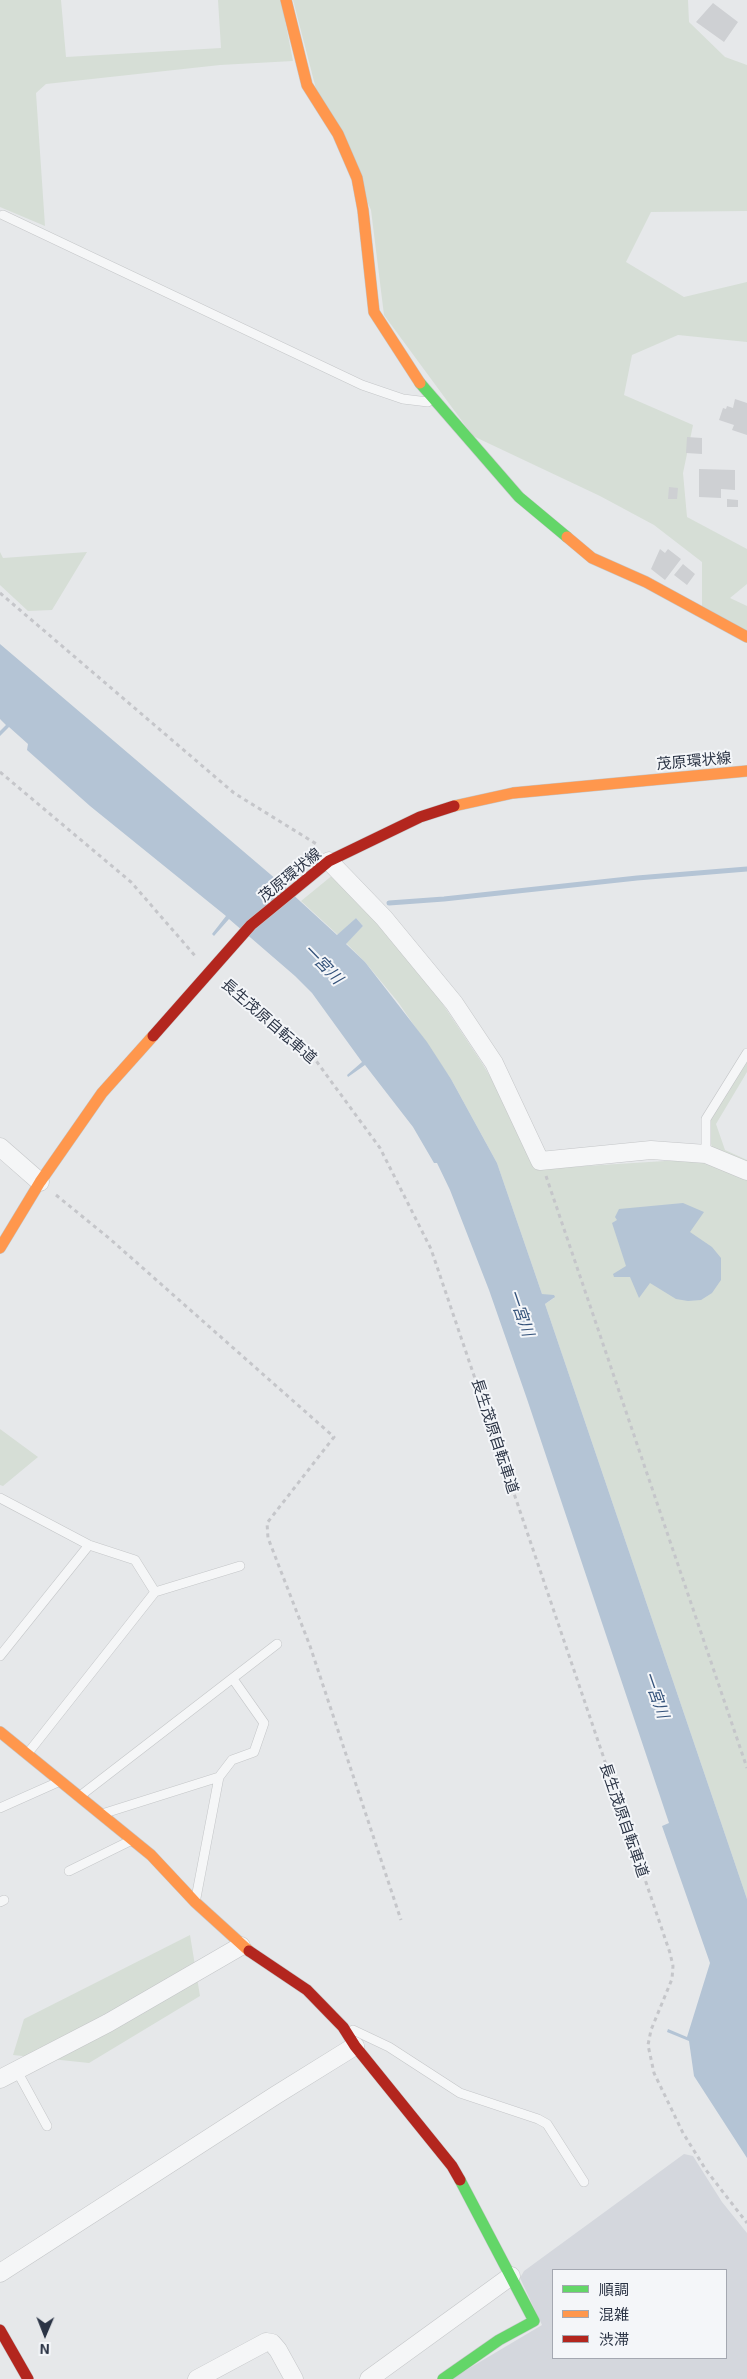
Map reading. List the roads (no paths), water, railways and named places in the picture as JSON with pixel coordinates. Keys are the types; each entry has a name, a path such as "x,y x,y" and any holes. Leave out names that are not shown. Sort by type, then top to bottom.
{"main road":[{"path":"286,0 307,85 338,134 358,178 374,312 433,403 519,497 592,558 646,582 747,637"},
{"name":"茂原環状線","path":"0,1248 40,1182 102,1093 208,971 251,925 329,861 420,817 464,803 513,793 747,771"},
{"path":"1,1733 151,1854 195,1902 241,1946 307,1990 344,2027 355,2046 452,2166 534,2321 499,2340 443,2379"},
{"path":"0,2330 28,2379"}],"street":[{"path":"329,861 384,918 454,1003 494,1063 540,1161 652,1150 706,1154 747,1171"},
{"path":"0,1147 40,1182"},
{"path":"0,2079 108,2023 241,1946"},
{"path":"0,2273 355,2046"},
{"path":"369,2379 511,2276"},
{"path":"197,2379 266,2342 272,2343 278,2350 294,2379"}],"lane":[{"path":"3,215 362,385 403,399 433,403"},
{"path":"706,1154 706,1119 747,1053"},
{"path":"0,1498 89,1544 135,1560 155,1592"},
{"path":"0,1656 89,1544"},
{"path":"28,1753 155,1592 240,1566"},
{"path":"80,1796 277,1644"},
{"path":"195,1902 219,1778 232,1760 254,1752 264,1723 233,1679"},
{"path":"102,1814 219,1778"},
{"path":"0,1808 61,1780"},
{"path":"69,1871 133,1840"},
{"path":"344,2027 389,2047 460,2093 538,2119 547,2124 584,2182"},
{"path":"16,2071 47,2126"}],"water":[{"name":"一宮川","path":"0,644 277,880 337,935 356,918 363,926 346,944 365,962 427,1042 451,1079 497,1163 542,1294 554,1295 555,1297 545,1304 747,1899 747,2158 694,2076 689,2041 667,2032 668,2029 687,2037 710,1963 662,1826 669,1823 527,1399 489,1290 450,1190 437,1163 434,1163 413,1127 365,1065 348,1077 347,1075 362,1062 312,993 295,976 229,919 214,936 212,934 226,916 90,806 27,750 28,744 9,727 0,736 0,731 6,725 0,719"},
{"path":"683,1203 704,1212 690,1232 712,1247 721,1258 721,1280 712,1293 701,1300 688,1301 676,1299 650,1283 639,1298 630,1277 614,1277 613,1274 626,1266 612,1223 617,1220 615,1217 619,1209"}],"waterway":[{"path":"389,903 747,869"}]}
